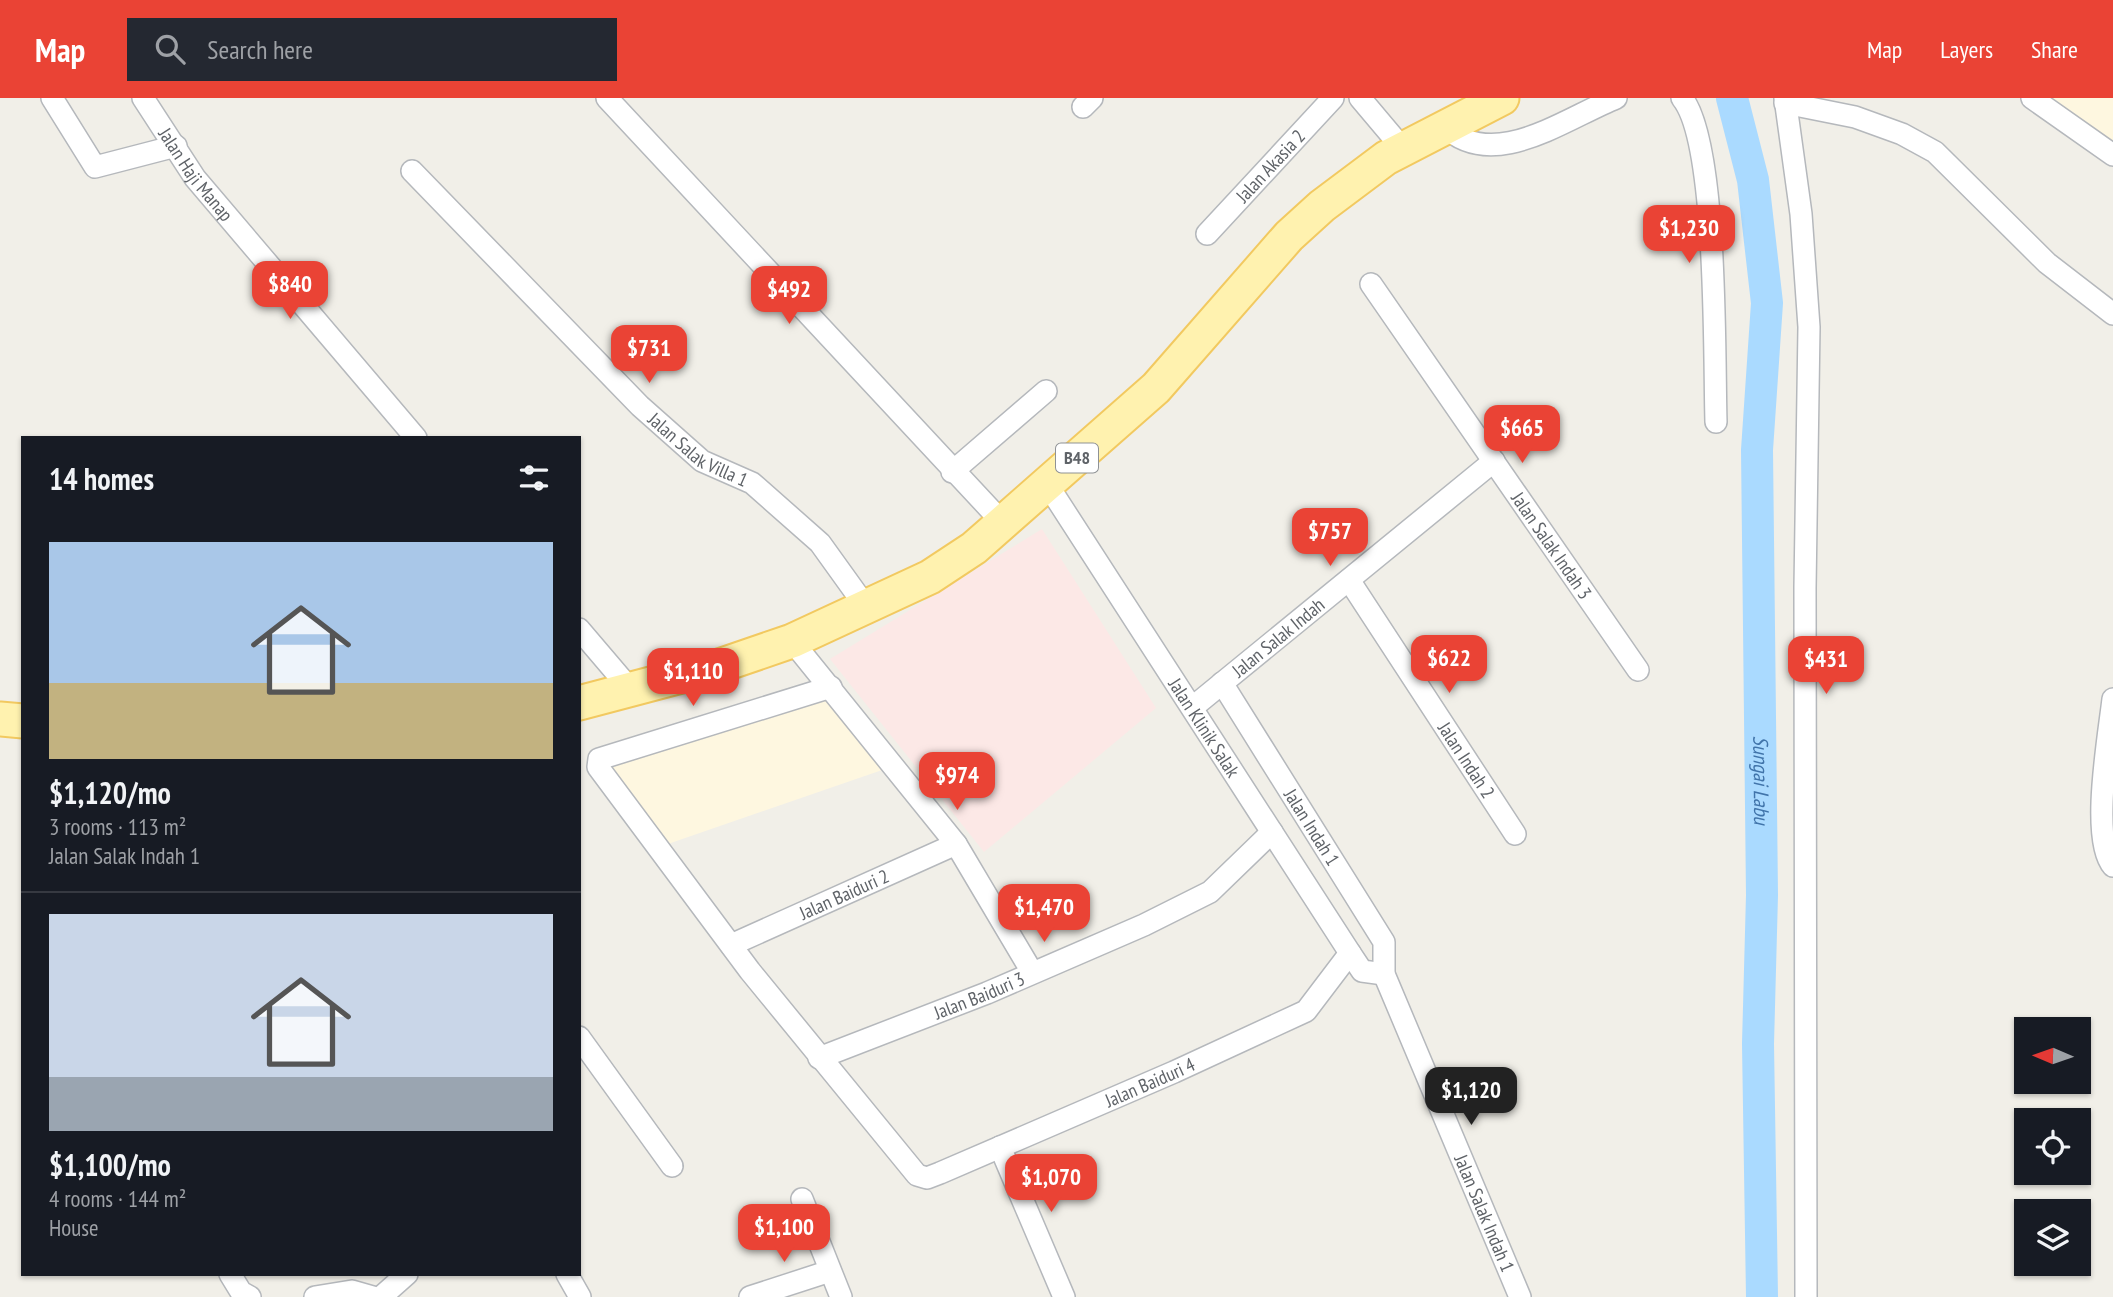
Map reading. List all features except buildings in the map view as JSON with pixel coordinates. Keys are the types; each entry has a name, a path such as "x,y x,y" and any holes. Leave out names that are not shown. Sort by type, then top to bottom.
{"main road":[{"name":"B48","path":"581,702 719,666 792,641 930,577 974,548 1156,388 1289,236 1322,205 1403,149 1502,98"},
{"path":"0,719 21,721"}],"street":[{"path":"52,98 95,167 176,146"},
{"name":"Jalan Haji Manap","path":"142,98 195,178 414,436"},
{"path":"607,98 952,472 1003,523"},
{"name":"Jalan Akasia 2","path":"1207,234 1333,98"},
{"path":"1360,98 1403,149"},
{"path":"1444,126 1455,137 1485,147 1511,145 1616,98"},
{"path":"1682,98 1698,129 1705,178 1716,422"},
{"path":"2032,98 2113,155"},
{"path":"1806,1297 1805,588 1809,327 1801,214 1785,100 1855,117 1902,134 1935,152 2047,263 2113,314"},
{"name":"Jalan Salak Villa 1","path":"412,171 640,406 702,461 752,482 820,543 866,607"},
{"name":"Jalan Salak Indah 3","path":"1371,284 1638,670"},
{"path":"952,472 1046,391"},
{"name":"Jalan Salak Indah","path":"1193,707 1494,461"},
{"name":"Jalan Klinik Salak","path":"1048,484 1362,971 1384,974"},
{"name":"Jalan Indah 2","path":"1349,580 1515,834"},
{"path":"581,631 631,690"},
{"path":"792,641 956,844 1032,972"},
{"name":"Jalan Indah 1","path":"1222,683 1384,942 1384,974"},
{"path":"819,1058 598,767 599,759 831,687"},
{"path":"2113,699 2103,790 2103,842 2113,866"},
{"name":"Jalan Baiduri 3","path":"819,1058 986,993 1144,925 1210,892 1272,832"},
{"name":"Jalan Baiduri 2","path":"731,945 956,844"},
{"name":"Jalan Baiduri 4","path":"819,1058 917,1175 927,1178 1174,1072 1306,1010 1350,953"},
{"name":"Jalan Salak Indah 1","path":"1384,974 1520,1297"},
{"path":"581,1040 672,1166"},
{"path":"1000,1147 1064,1297"},
{"path":"802,1199 841,1297"},
{"path":"750,1297 830,1271"},
{"path":"231,1276 241,1292 250,1297"},
{"path":"381,1297 405,1276"},
{"path":"568,1276 580,1297"},
{"path":"315,1297 352,1291 373,1297"}],"shaded area":[{"path":"2040,98 2113,98 2113,148"},
{"path":"1042,529 1156,708 984,852 830,659"},
{"path":"827,696 888,768 665,845 604,764"}],"waterway":[{"name":"Sungai Labu","path":"1732,98 1753,180 1767,303 1757,450 1762,895 1758,1044 1762,1297"}]}
